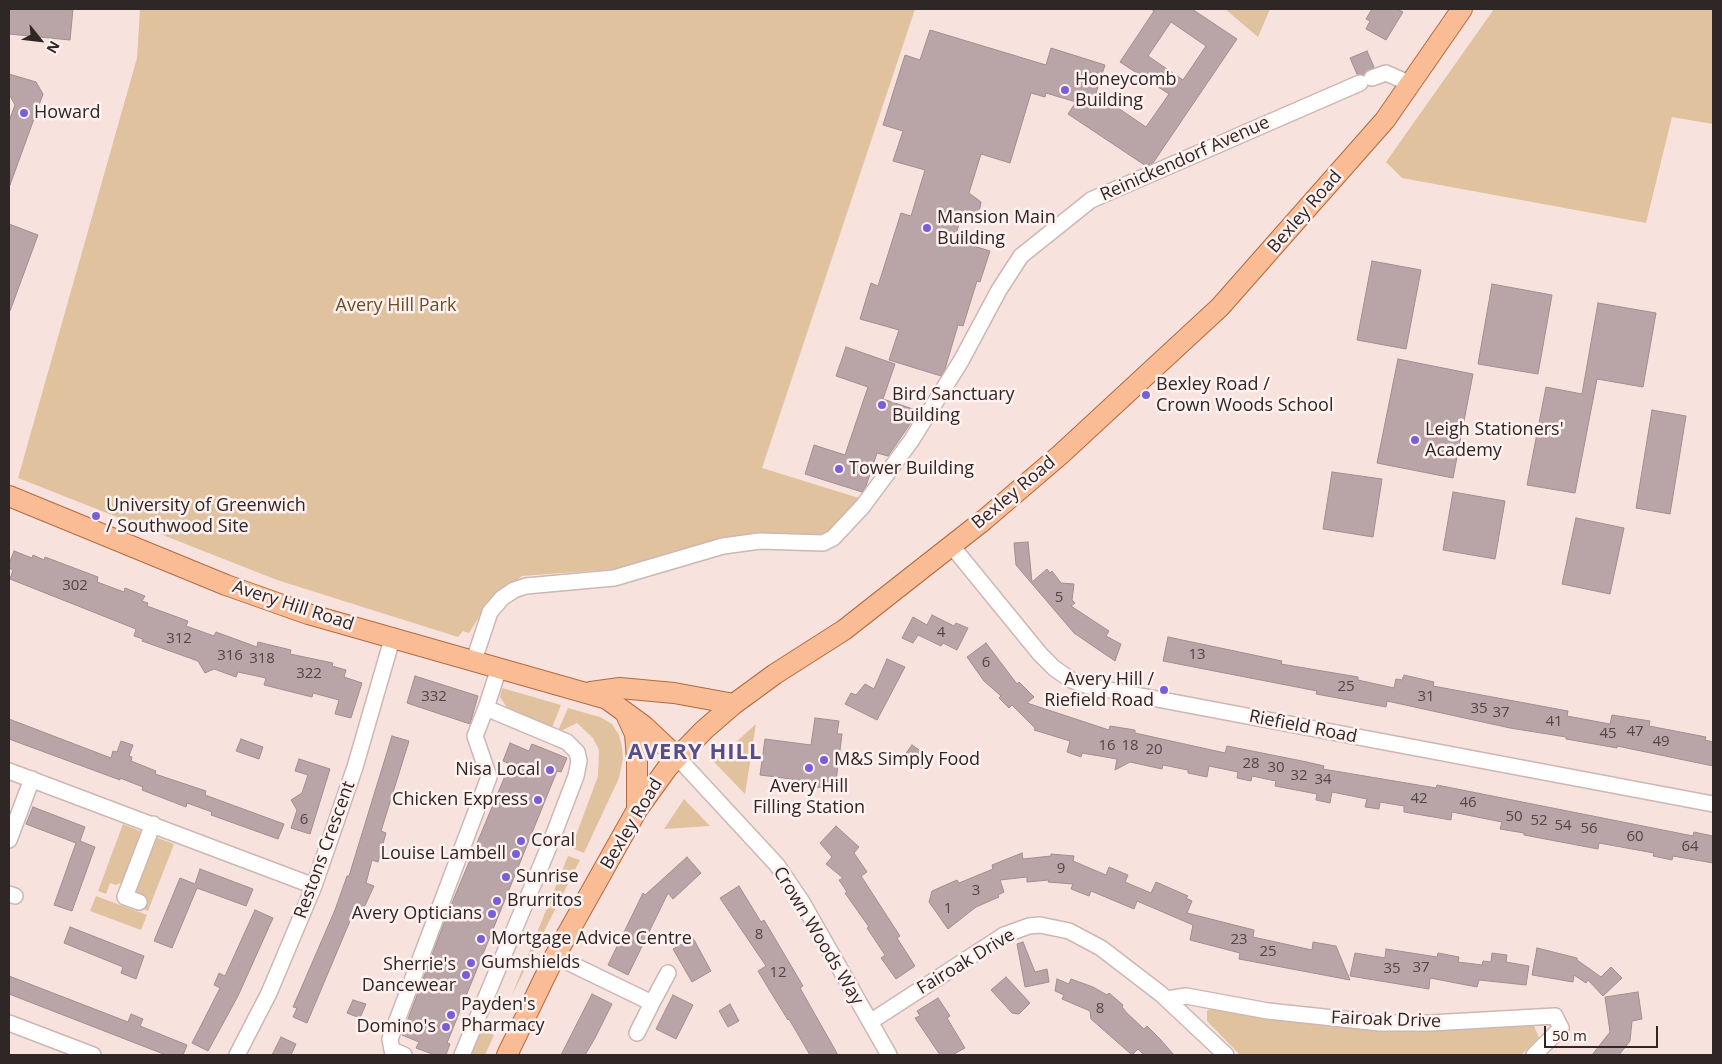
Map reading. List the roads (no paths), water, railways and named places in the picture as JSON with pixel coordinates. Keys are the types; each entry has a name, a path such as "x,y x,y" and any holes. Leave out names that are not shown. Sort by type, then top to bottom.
{"main road":[{"name":"Bexley Road","path":"507,1055 555,956 637,810 656,782 677,757 734,704 844,630 1060,455 1220,307 1370,138 1411,84 1462,9"},
{"name":"Avery Hill Road","path":"9,496 226,585 308,614 393,636 607,699 624,710 677,757"},
{"name":"Avery Hill Road","path":"586,692 620,688 674,693 734,704"},
{"path":"624,710 635,734 637,810"}],"street":[{"name":"Reinickendorf Avenue","path":"474,660 490,612 502,598 514,590 526,586 614,578 723,546 760,541 823,543 832,538 863,506 911,441 961,361 999,290 1021,256 1091,200 1366,80 1386,73 1411,84"},
{"name":"Riefield Road","path":"951,545 1040,654 1054,668 1071,680 1088,686 1713,804"},
{"name":"Restons Crescent","path":"237,1055 269,994 314,886 355,767 393,636"},
{"path":"404,1055 392,1050 390,1039 489,777 475,736 499,668"},
{"path":"462,1055 550,844 576,776 579,761 577,752 567,742 486,708"},
{"name":"Crown Woods Way","path":"677,757 777,865 802,902 889,1055"},
{"path":"9,771 314,886"},
{"path":"9,840 32,779"},
{"path":"140,902 119,894 153,824"},
{"name":"Fairoak Drive","path":"870,1022 1004,935 1029,926 1040,925 1069,931 1082,937 1117,960 1167,999 1226,1055"},
{"path":"555,956 652,1003"},
{"path":"637,1033 668,973"},
{"name":"Fairoak Drive","path":"1167,999 1186,996 1268,1010 1380,1023 1430,1023 1555,1016 1561,1028 1534,1055"},
{"path":"9,1023 66,1050 93,1055"}],"place":[{"name":"Honeycomb Building","path":"1065,90"},
{"name":"Howard","path":"24,113"},
{"name":"Mansion Main Building","path":"927,228"},
{"name":"Bexley Road / Crown Woods School","path":"1146,395"},
{"name":"Bird Sanctuary Building","path":"882,405"},
{"name":"Leigh Stationers' Academy","path":"1415,440"},
{"name":"Tower Building","path":"839,469"},
{"name":"University of Greenwich / Southwood Site","path":"96,516"},
{"name":"Avery Hill / Riefield Road","path":"1164,690"},
{"name":"M&S Simply Food","path":"824,760"},
{"name":"Avery Hill Filling Station","path":"809,768"},
{"name":"Nisa Local","path":"550,770"},
{"name":"Chicken Express","path":"538,800"},
{"name":"Coral","path":"521,841"},
{"name":"Louise Lambell","path":"516,854"},
{"name":"Sunrise","path":"506,877"},
{"name":"Brurritos","path":"497,901"},
{"name":"Avery Opticians","path":"492,914"},
{"name":"Mortgage Advice Centre","path":"481,939"},
{"name":"Gumshields","path":"471,963"},
{"name":"Sherrie's Dancewear","path":"466,975"},
{"name":"Payden's Pharmacy","path":"451,1015"},
{"name":"Domino's","path":"446,1027"}],"district":[{"name":"AVERY HILL","path":"695,753"}],"park label":[{"name":"Avery Hill Park","path":"396,306"}]}
